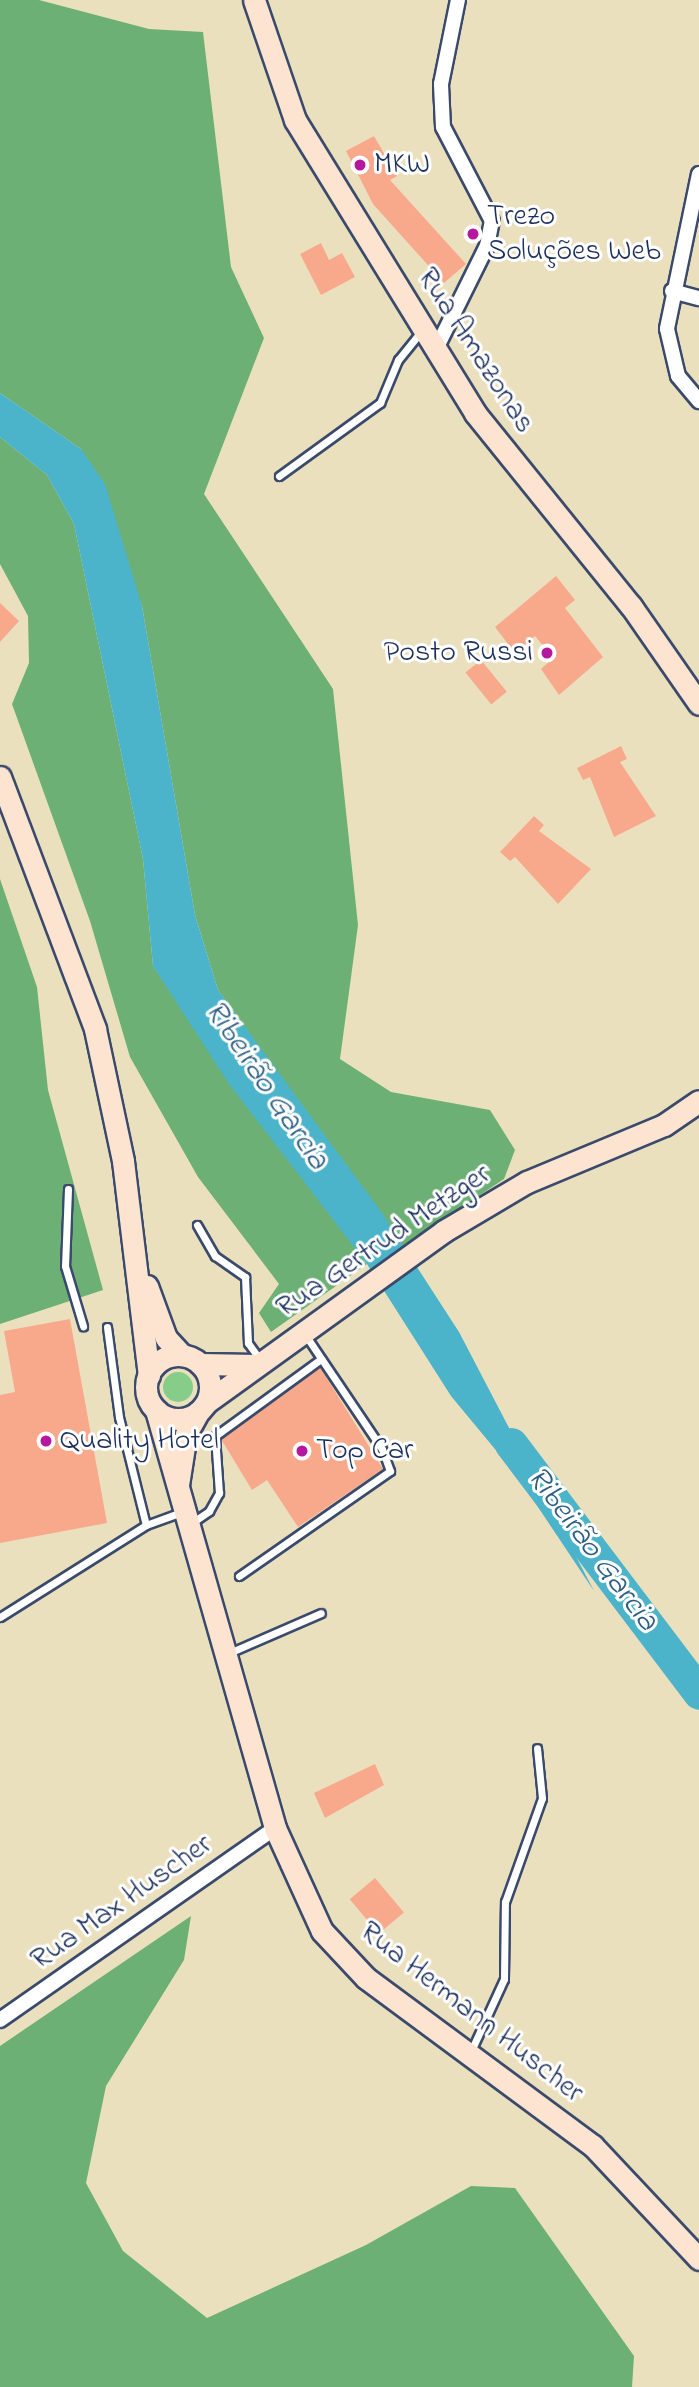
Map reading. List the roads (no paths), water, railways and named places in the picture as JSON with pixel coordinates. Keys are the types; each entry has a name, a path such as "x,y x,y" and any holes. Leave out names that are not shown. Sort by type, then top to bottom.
{"main road":[{"name":"Rua Amazonas","path":"254,0 295,121 425,329 503,451 623,596 699,704"},
{"path":"0,777 95,1029 131,1219 156,1314 191,1360 208,1375 202,1407 172,1419 156,1410 149,1375 131,1219"},
{"name":"Rua Gertrud Metzger","path":"202,1407 444,1231 527,1182 664,1125 699,1101"},
{"path":"149,1375 162,1360 259,1364"},
{"name":"Rua Hermann Huscher","path":"182,1512 186,1434 202,1407"},
{"name":"Rua Hermann Huscher","path":"156,1410 182,1512 226,1654 275,1828 300,1891 342,1955 593,2146 699,2259"}],"street":[{"path":"437,347 483,255 492,221 443,127 441,84 458,0"},
{"path":"699,174 672,291 670,354 699,401"},
{"path":"672,291 699,298"},
{"name":"Rua Max Huscher","path":"0,2020 275,1828"}],"lane":[{"path":"279,477 380,404 398,360 425,329"},
{"path":"68,1189 65,1266 83,1326"},
{"path":"197,1225 215,1256 245,1277 248,1343 259,1364"},
{"path":"107,1327 119,1417 146,1525"},
{"path":"239,1576 390,1471 382,1449 303,1332"},
{"path":"0,1617 146,1525 217,1501 215,1436 321,1359"},
{"path":"226,1654 321,1613"},
{"path":"471,2051 504,1979 505,1902 542,1798 537,1748"}],"water":[{"path":"0,393 81,449 105,484 142,606 195,915 218,990 382,1213 459,1332 594,1591 518,1477 451,1396 367,1264 229,1084 153,966 143,859 74,524 47,475 0,437"}],"waterway":[{"name":"Ribeirão Garcia","path":"511,1444 699,1693"}],"place":[{"name":"MKW","path":"360,165"},
{"name":"Trezo Soluções Web","path":"473,234"},
{"name":"Posto Russi","path":"547,653"},
{"name":"Quality Hotel","path":"46,1441"},
{"name":"Top Car","path":"302,1451"}]}
